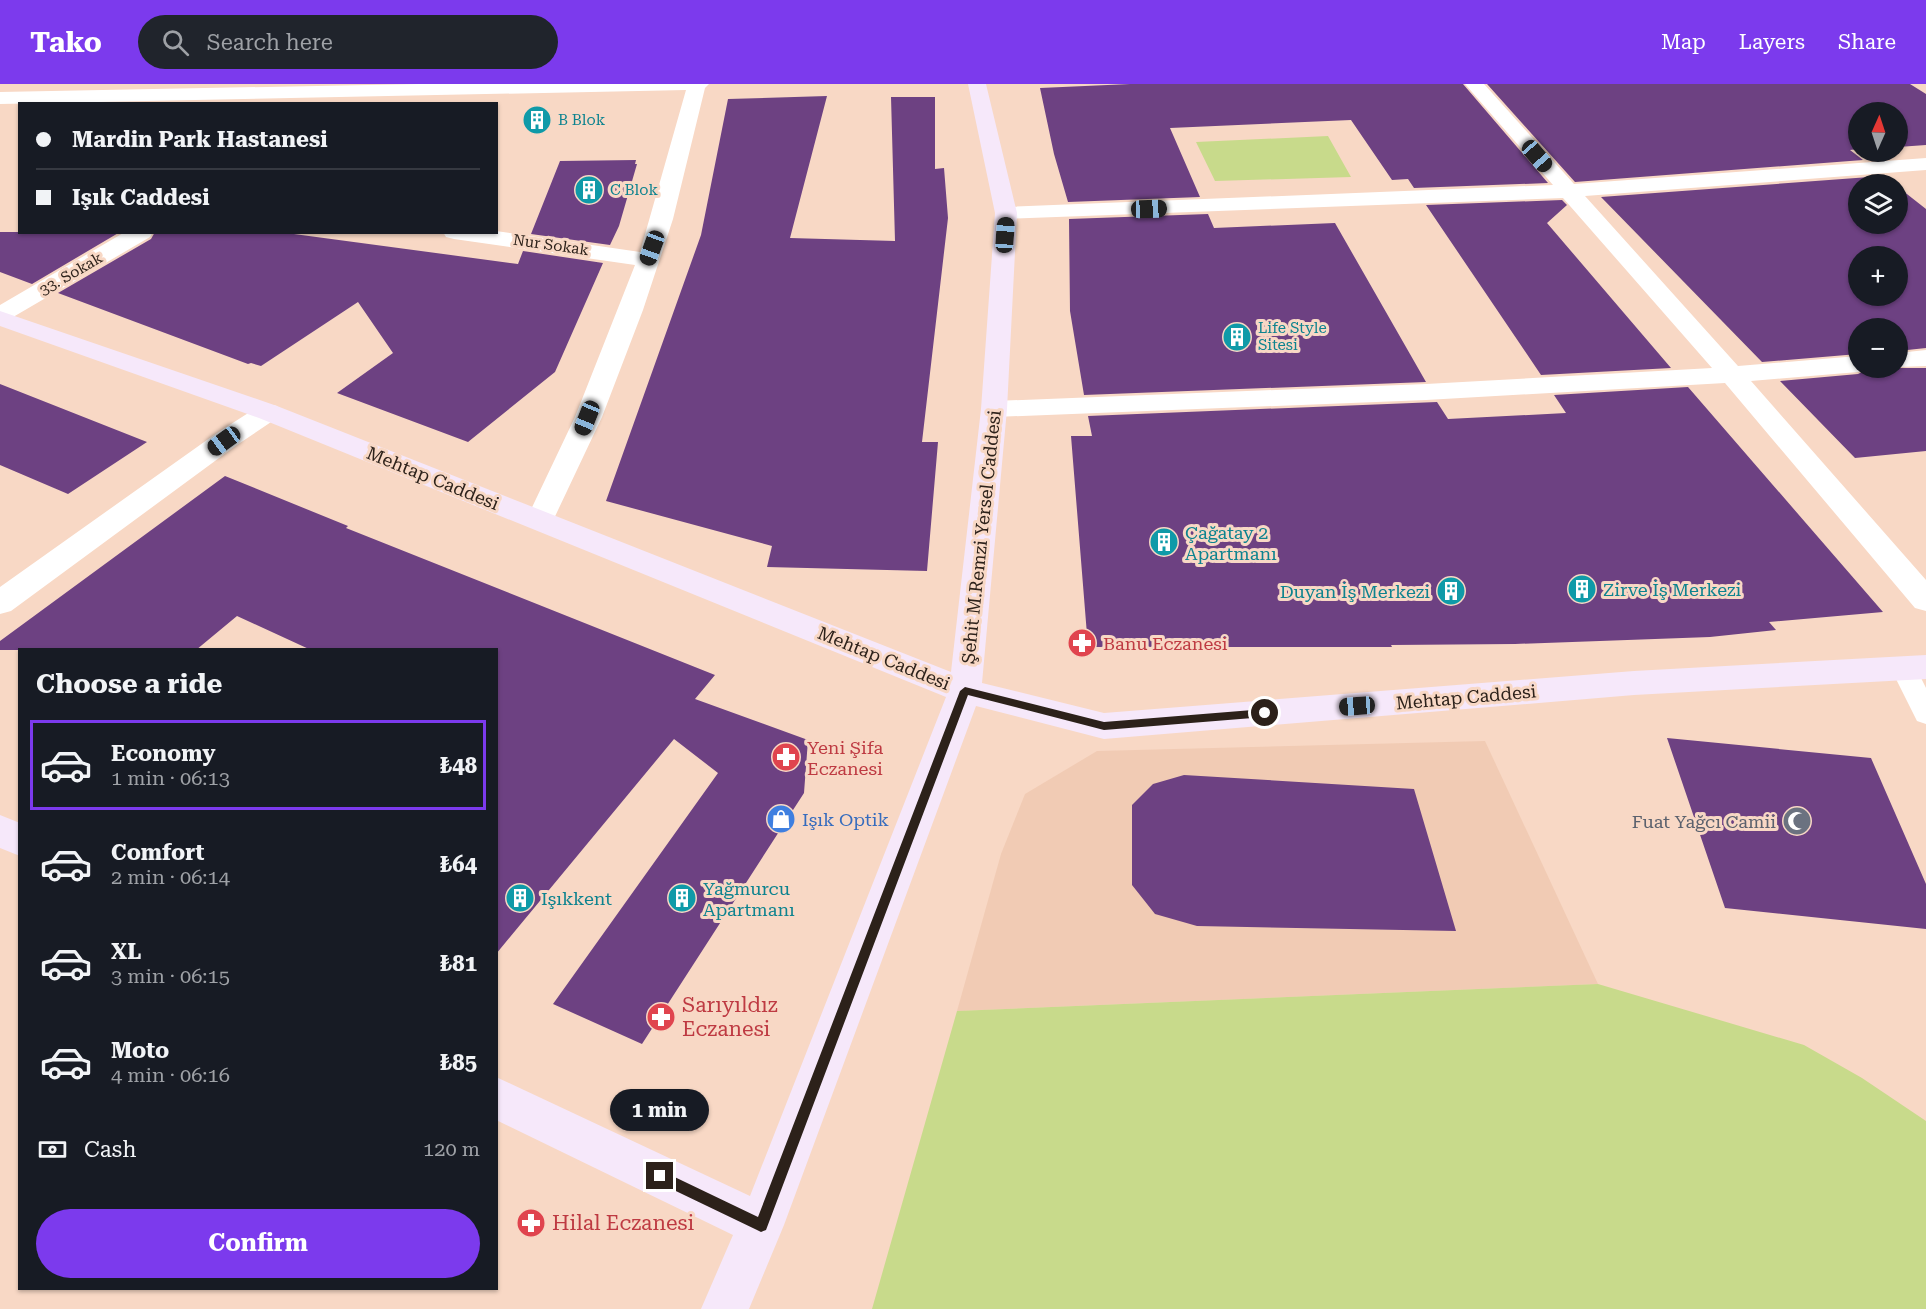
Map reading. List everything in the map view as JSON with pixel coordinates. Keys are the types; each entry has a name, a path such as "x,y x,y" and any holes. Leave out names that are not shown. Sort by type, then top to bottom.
{"street":[{"path":"0,98 276,98 488,86 698,84 656,236 636,297 562,478 540,520"},
{"name":"Şehit M.Remzi Yersel Caddesi","path":"725,1309 761,1226 965,691 994,409 1006,213 977,84"},
{"path":"1474,84 1733,376 1926,600"},
{"path":"1006,213 1568,191 1926,164"},
{"name":"33. Sokak","path":"0,317 139,234"},
{"name":"Nur Sokak","path":"468,234 648,260"},
{"name":"Mehtap Caddesi","path":"0,317 268,412 965,691 1104,726 1634,683 1915,668"},
{"path":"1908,359 1926,358"},
{"path":"994,409 1508,389 1733,376 1848,365"},
{"path":"0,603 224,441 268,412"},
{"path":"0,830 18,840"},
{"path":"498,1099 761,1226"}],"lane":[{"path":"1915,668 1926,714"}],"shaded area":[{"path":"1485,741 1598,984 957,1011 1001,854 1025,794 1097,751"}],"green space":[{"path":"1328,136 1351,177 1215,181 1196,142"},
{"path":"1598,984 1804,1045 1862,1078 1926,1121 1926,1309 872,1309 957,1011"}],"building":[{"path":"1130,84 1463,84 1548,183 1414,188 1408,179 1392,180 1351,120 1170,128 1200,197 1068,202 1054,154 1040,88"},
{"path":"1487,84 1910,84 1926,94 1926,145 1908,146 1908,102 1848,102 1848,161 1575,182"},
{"path":"827,96 790,238 895,241 891,97 935,97 935,169 944,168 948,218 922,442 938,442 927,571 767,567 772,546 606,501 701,235 728,99"},
{"name":"C Blok","path":"636,160 635,164 637,164 619,226 610,245 531,234 560,161"},
{"path":"1848,179 1848,234 1908,234 1908,195 1926,209 1926,348 1908,350 1908,318 1848,318 1848,355 1762,362 1601,197"},
{"path":"1562,200 1567,205 1547,223 1671,368 1541,375 1426,205"},
{"path":"1208,214 1214,228 1335,223 1426,382 1084,395 1070,311 1069,219"},
{"path":"0,232 117,234 32,284 0,272"},
{"path":"154,234 294,234 518,264 523,251 603,263 555,372 468,442 337,393 393,353 358,302 261,366 248,364 58,293 151,239"},
{"path":"1908,368 1926,368 1926,451 1855,458 1780,381 1848,375 1848,378 1908,378"},
{"path":"0,384 147,442 68,494 0,465"},
{"path":"1688,387 1883,612 1769,622 1776,630 1710,637 1515,644 1391,645 1392,647 1088,647 1071,436 1092,436 1088,416 1437,402 1448,419 1566,413 1554,395"},
{"path":"225,476 348,526 346,528 715,675 695,699 808,740 804,793 642,1044 553,1004 718,773 674,739 498,952 498,648 307,648 237,616 198,648 18,648 18,650 0,650 0,641"},
{"name":"Fuat Yağcı Camii","path":"1667,738 1871,758 1926,884 1926,929 1725,908"},
{"path":"1184,775 1414,789 1456,931 1197,926 1155,914 1132,885 1132,805 1153,784"}],"place":[{"name":"B Blok","path":"537,120"},
{"name":"C Blok","path":"589,190"},
{"name":"Life Style Sitesi","path":"1237,337"},
{"name":"Çağatay 2 Apartmanı","path":"1164,542"},
{"name":"Zirve İş Merkezi","path":"1582,589"},
{"name":"Duyan İş Merkezi","path":"1451,591"},
{"name":"Banu Eczanesi","path":"1082,643"},
{"name":"Yeni Şifa Eczanesi","path":"786,757"},
{"name":"Işık Optik","path":"781,819"},
{"name":"Fuat Yağcı Camii","path":"1797,821"},
{"name":"Işıkkent","path":"520,898"},
{"name":"Yağmurcu Apartmanı","path":"682,898"},
{"name":"Sarıyıldız Eczanesi","path":"661,1017"},
{"name":"Hilal Eczanesi","path":"531,1223"}],"route":[{"path":"660,1176 761,1226 965,691 1104,726 1265,713"}]}
